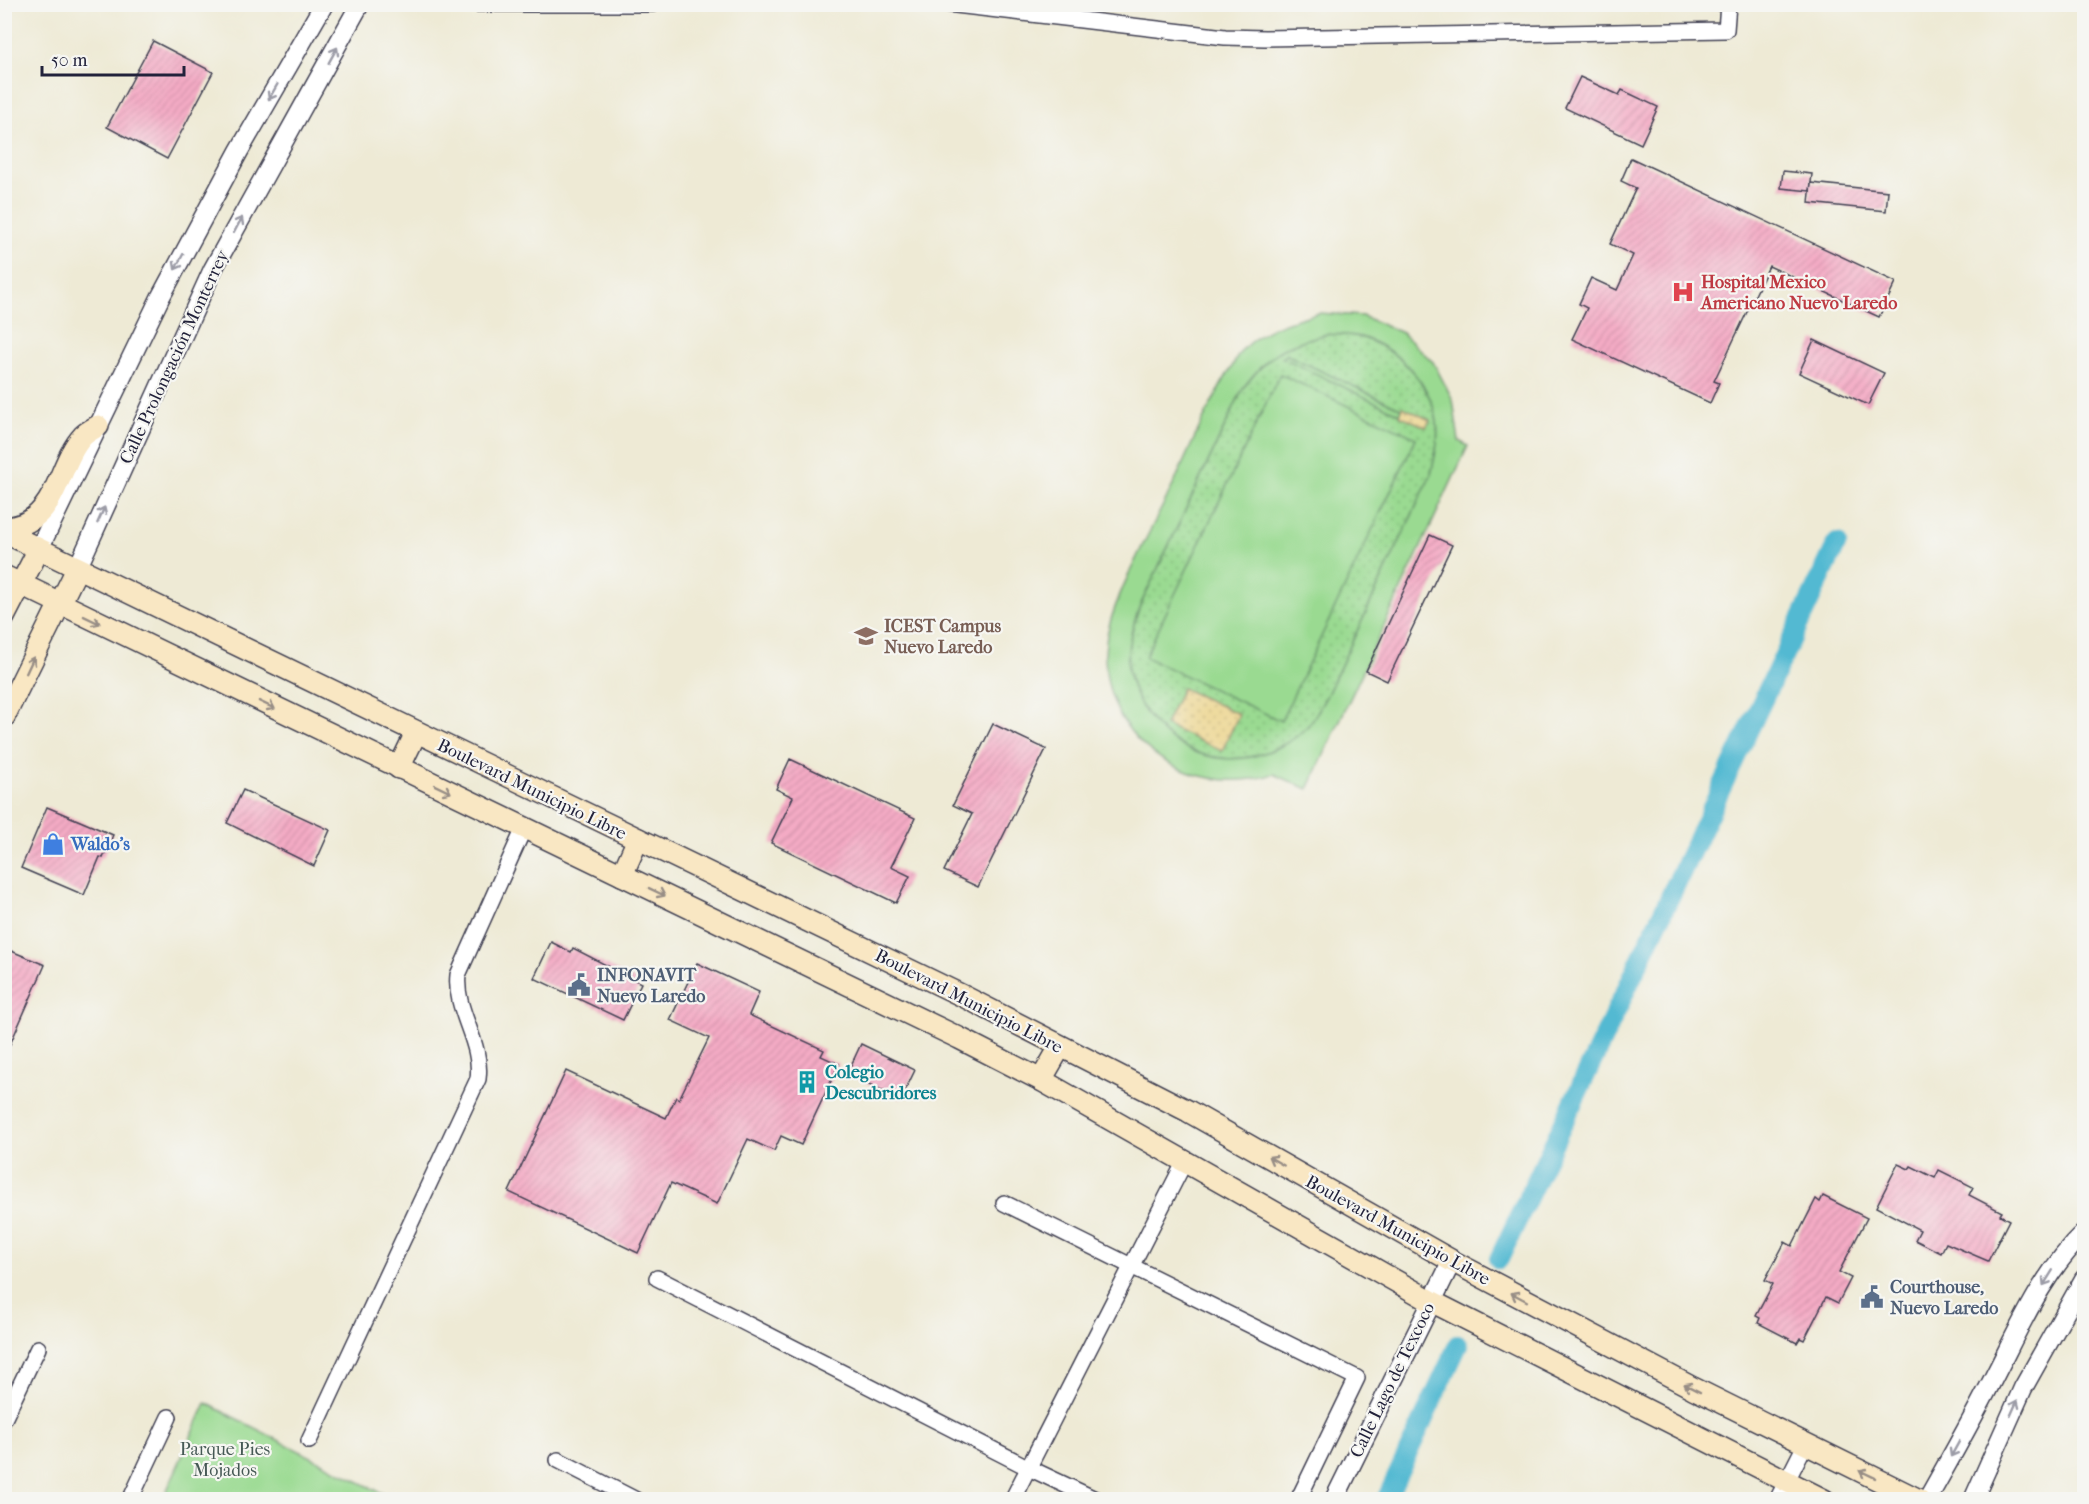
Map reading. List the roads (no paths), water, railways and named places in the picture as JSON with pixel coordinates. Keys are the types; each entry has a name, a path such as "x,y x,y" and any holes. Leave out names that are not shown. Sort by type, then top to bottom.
{"main road":[{"path":"4,530 26,523 37,515 47,502 83,435 98,426"},
{"name":"Boulevard Municipio Libre","path":"4,530 76,569 965,997 1188,1111 1452,1261 1682,1383 1919,1500"},
{"name":"Calle Prolongación Monterrey","path":"4,617 13,580 39,549"},
{"name":"Calle Prolongación Monterrey","path":"4,717 76,569"},
{"name":"Boulevard Municipio Libre","path":"13,580 58,604 959,1038 1041,1080 1431,1301 1782,1490 1824,1500"},
{"path":"399,768 416,733"},
{"path":"622,875 638,839"},
{"path":"1041,1080 1060,1047"}],"street":[{"name":"Calle Prolongación Monterrey","path":"39,549 188,244 324,4"},
{"name":"Calle Prolongación Monterrey","path":"76,569 213,269 360,4"},
{"path":"452,4 654,4"},
{"path":"947,4 1225,37 1264,39 1726,30 1728,4"},
{"path":"309,1441 477,1079 478,1056 456,989 458,975 524,828"},
{"path":"1012,1500 1184,1163"},
{"path":"1004,1203 1357,1378 1298,1500"},
{"path":"1927,1500 2019,1326 2057,1263 2085,1233"},
{"name":"Calle Lago de Texcoco","path":"1334,1500 1452,1261"},
{"path":"657,1278 1029,1468 1097,1500"},
{"path":"1973,1500 2023,1388 2085,1280"},
{"path":"4,1419 38,1347"},
{"path":"130,1500 168,1418"},
{"path":"1782,1490 1806,1443"},
{"path":"558,1460 636,1500"}],"waterway":[{"path":"1499,1259 1837,543"},
{"path":"1386,1500 1458,1345"}],"place":[{"name":"Hospital Mexico Americano Nuevo Laredo","path":"1683,292"},
{"name":"ICEST Campus Nuevo Laredo","path":"866,636"},
{"name":"Waldo's","path":"53,844"},
{"name":"INFONAVIT Nuevo Laredo","path":"579,985"},
{"name":"Colegio Descubridores","path":"807,1082"},
{"name":"Courthouse, Nuevo Laredo","path":"1872,1297"}],"park label":[{"name":"Parque Pies Mojados","path":"225,1459"}]}
